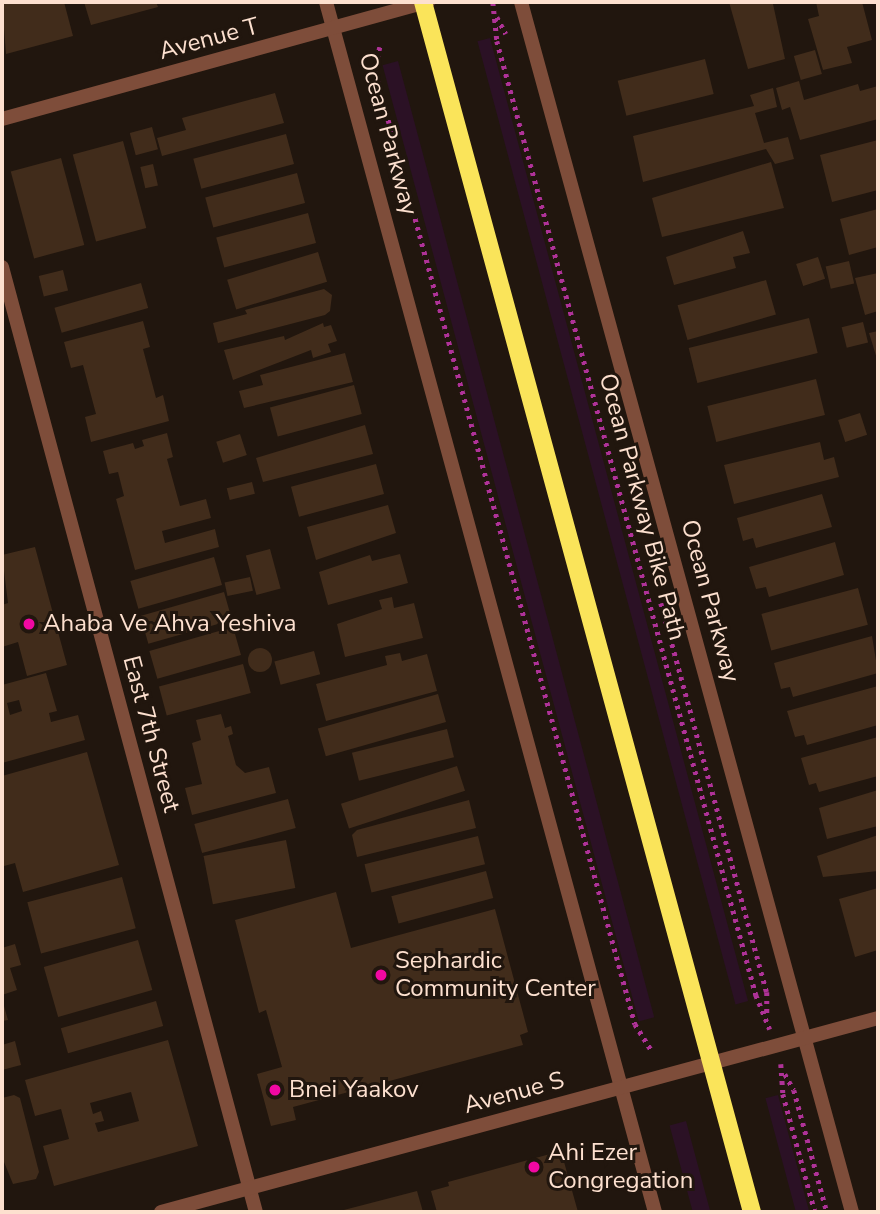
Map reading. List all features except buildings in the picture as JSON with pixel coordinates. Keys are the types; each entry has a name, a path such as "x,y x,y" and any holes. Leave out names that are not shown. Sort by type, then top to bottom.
{"main road":[{"path":"425,2 752,1212"}],"street":[{"name":"Ocean Parkway","path":"326,2 655,1212"},
{"name":"Avenue T","path":"2,119 425,2"},
{"name":"Ocean Parkway","path":"520,2 852,1212"},
{"name":"East 7th Street","path":"2,267 256,1212"},
{"name":"Avenue S","path":"161,1212 878,1018"}],"path":[{"name":"Ocean Parkway Bike Path","path":"493,2 497,41 756,995 767,1020"},
{"path":"380,47 376,71 379,84 635,1024 651,1050"},
{"path":"815,1212 783,1094 785,1073 794,1090 827,1212"}],"shaded area":[{"path":"490,38 748,1001 735,1004 477,41"},
{"path":"398,61 654,1017 639,1021 383,65"},
{"path":"778,1095 809,1212 796,1212 765,1098"},
{"path":"686,1121 710,1212 693,1212 670,1125"}],"place":[{"name":"Ahaba Ve Ahva Yeshiva","path":"29,624"},
{"name":"Sephardic Community Center","path":"381,975"},
{"name":"Bnei Yaakov","path":"275,1090"},
{"name":"Ahi Ezer Congregation","path":"534,1167"}]}
